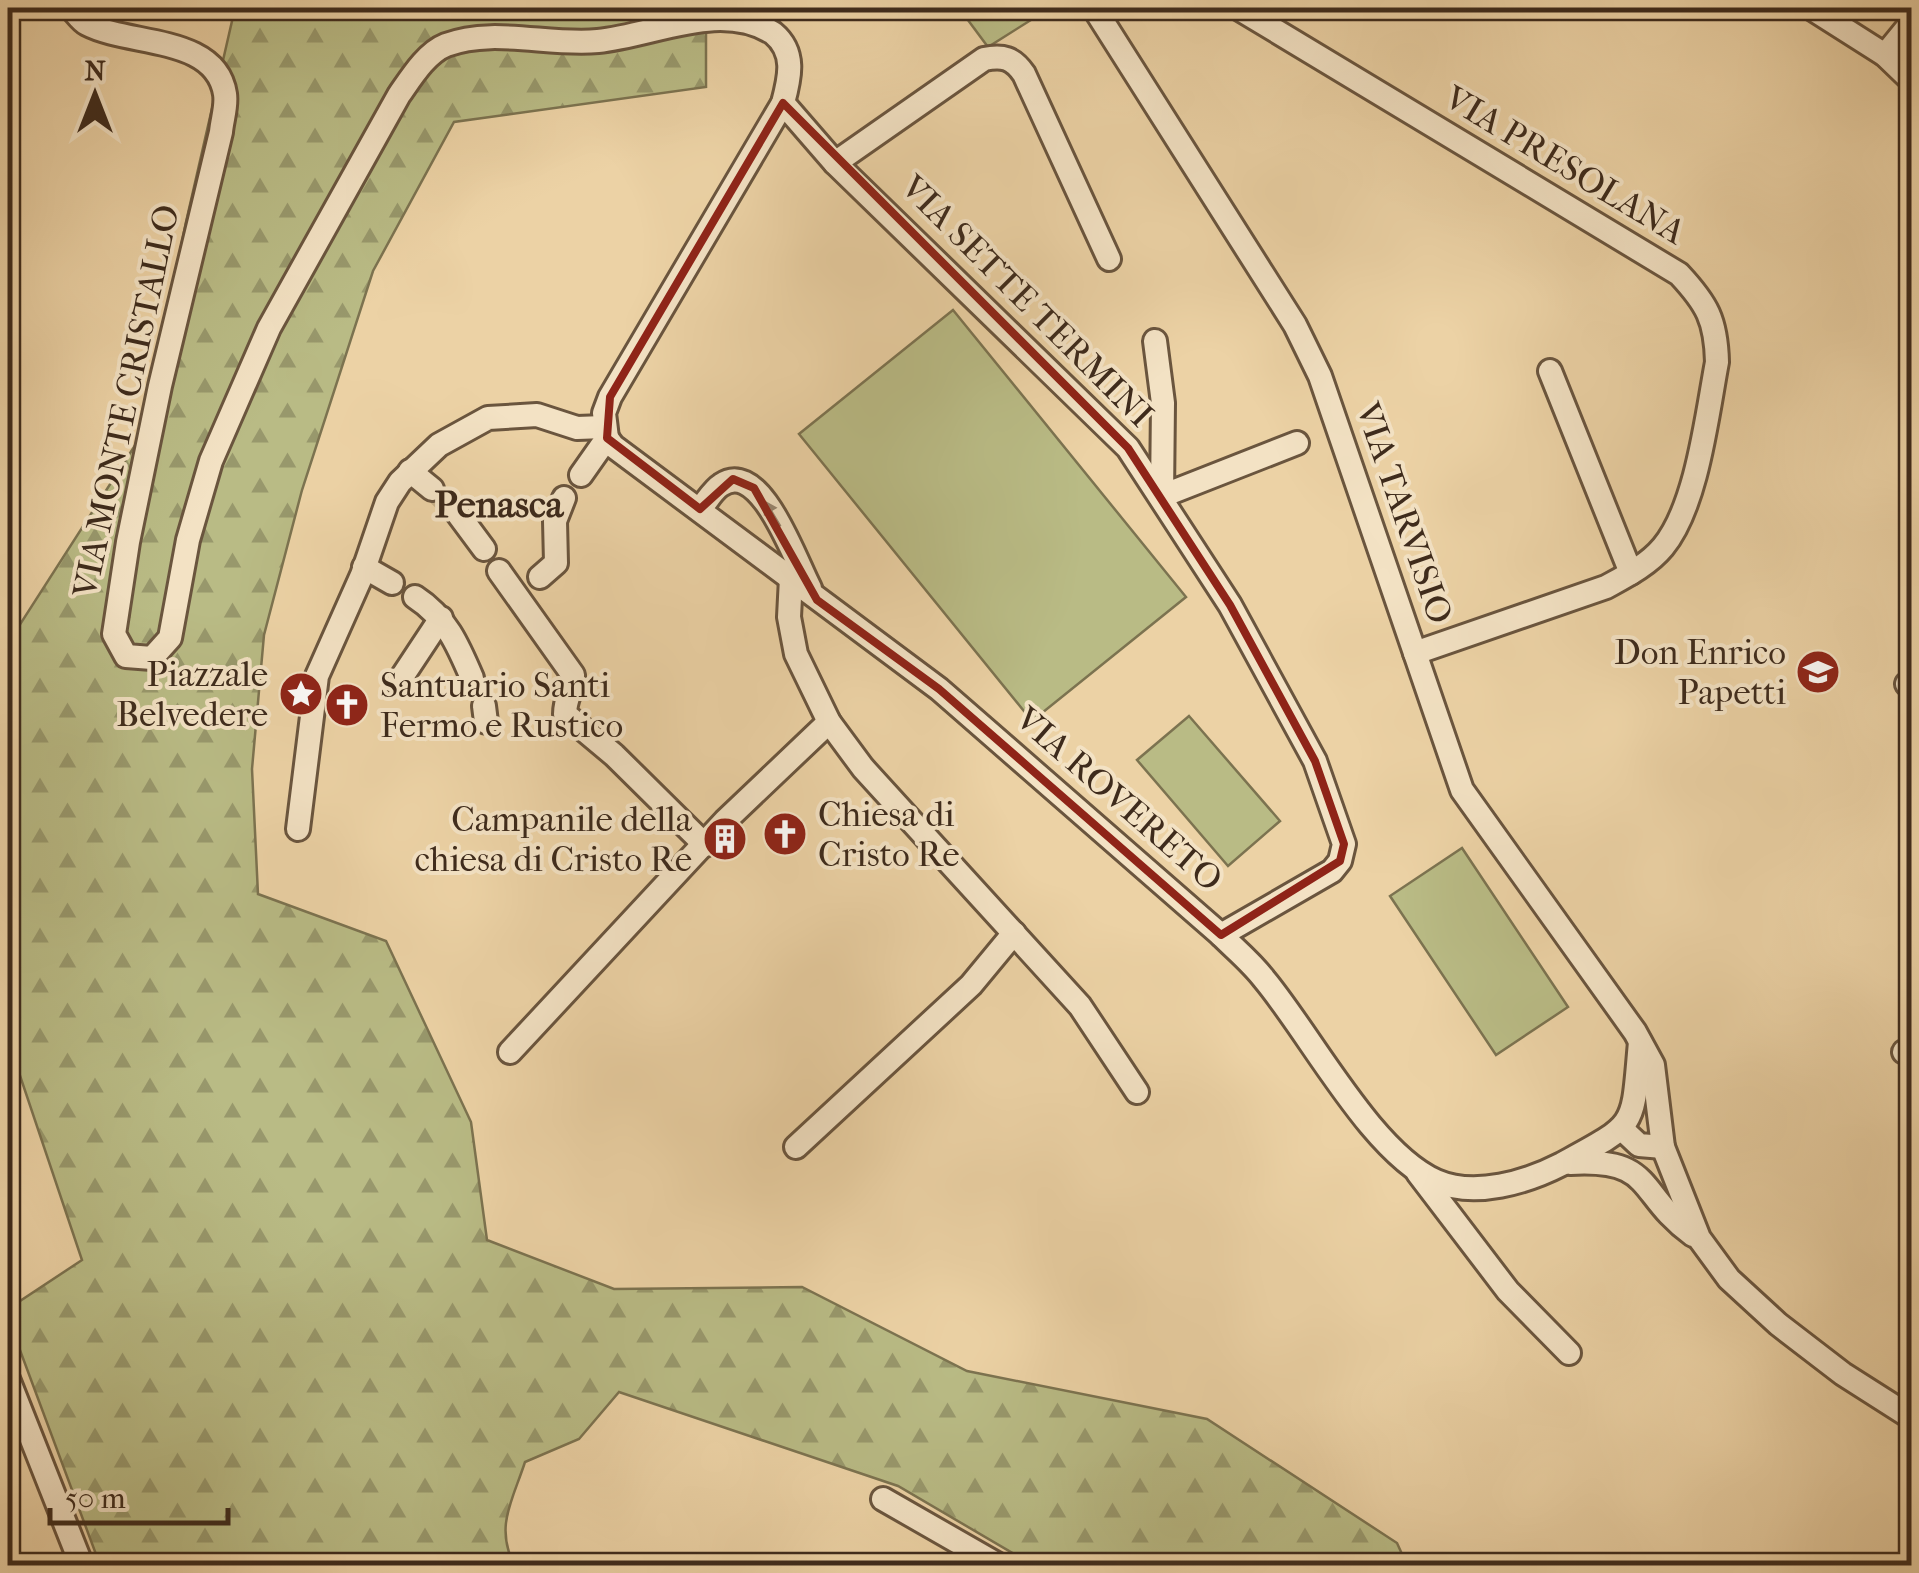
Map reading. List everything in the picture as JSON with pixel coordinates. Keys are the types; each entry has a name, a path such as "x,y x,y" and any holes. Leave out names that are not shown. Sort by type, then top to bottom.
{"street":[{"name":"VIA MONTE CRISTALLO","path":"71,8 85,24 208,60 220,74 226,97 147,447 117,609 114,634 126,656 152,658 170,638 188,540 211,461 269,328 399,95 420,66 442,46 474,39 598,41 722,10 758,22 787,48 789,82 784,103 610,397 604,413 605,432 581,475"},
{"name":"VIA PRESOLANA","path":"1238,8 1679,274 1710,313 1717,362 1682,520 1662,550 1606,586 1416,653"},
{"path":"1811,8 1885,54 1912,81"},
{"name":"VIA TARVISIO","path":"1101,10 1295,325 1312,359 1462,790 1653,1066 1641,1141"},
{"path":"1885,54 1912,22"},
{"name":"VIA SETTE TERMINI","path":"836,163 984,59 1000,56 1014,61 1024,74 1109,259"},
{"name":"VIA SETTE TERMINI","path":"784,103 836,163 1128,448 1230,605 1314,761 1344,844 1340,861 1332,871 1222,936"},
{"name":"VIA SETTE TERMINI","path":"1155,342 1163,403 1162,496"},
{"path":"1550,371 1631,573"},
{"path":"298,828 317,676 387,502 410,471 439,445 488,418 538,415 577,428 605,432"},
{"name":"VIA ROVERETO","path":"605,432 613,446 939,689 1222,936 1263,978 1380,1135 1412,1167 1440,1182 1503,1185 1641,1141"},
{"path":"1162,496 1297,443"},
{"path":"410,471 432,489"},
{"path":"700,509 720,485 733,479 746,481 772,509 817,600"},
{"path":"540,577 556,563 555,521 564,498"},
{"path":"458,514 484,549"},
{"path":"364,567 392,584"},
{"path":"499,571 574,675 574,686 565,697 565,714 614,755 704,845"},
{"path":"790,578 789,617 796,654 830,722 863,768 1080,1006 1136,1092"},
{"path":"415,597 441,618 472,678"},
{"path":"398,683 441,618"},
{"path":"510,1052 725,821 830,722"},
{"path":"796,1148 971,985 1014,933"},
{"path":"1640,1042 1633,1112 1641,1141 1698,1238 1729,1279 1778,1324 1843,1374 1912,1418"},
{"path":"1641,1141 1628,1168 1675,1222 1698,1238"},
{"name":"VIA ROVERETO","path":"1562,1164 1602,1161 1628,1168"},
{"path":"1412,1167 1508,1291 1568,1353"},
{"path":"8,1379 82,1566"},
{"path":"884,1498 1000,1566"}],"highlighted area":[{"path":"783,103 1128,448 1230,605 1315,761 1344,844 1340,861 1221,935 939,689 817,600 754,488 733,479 700,509 607,438 610,397"}],"green space":[{"path":"235,8 706,8 706,87 454,122 373,271 302,490 264,635 252,769 258,894 386,941 471,1122 487,1240 614,1289 802,1287 967,1371 1207,1419 1397,1543 1407,1565 1033,1565 898,1486 619,1392 579,1439 525,1462 506,1526 508,1551 514,1565 100,1565 8,1318 8,1309 82,1260 8,1040 8,643 143,433"},
{"path":"959,8 1050,8 988,47"},
{"path":"953,310 1186,597 1032,721 799,434"},
{"path":"1189,716 1280,821 1228,866 1137,760"},
{"path":"1462,848 1568,1007 1496,1055 1390,896"}],"tunnel":[{"path":"432,489 458,514"}],"place":[{"name":"Don Enrico Papetti","path":"1818,672"},
{"name":"Piazzale Belvedere","path":"301,694"},
{"name":"Santuario Santi Fermo e Rustico","path":"347,705"},
{"name":"Chiesa di Cristo Re","path":"785,834"},
{"name":"Campanile della chiesa di Cristo Re","path":"725,839"}],"district":[{"name":"Penasca","path":"499,504"}]}
